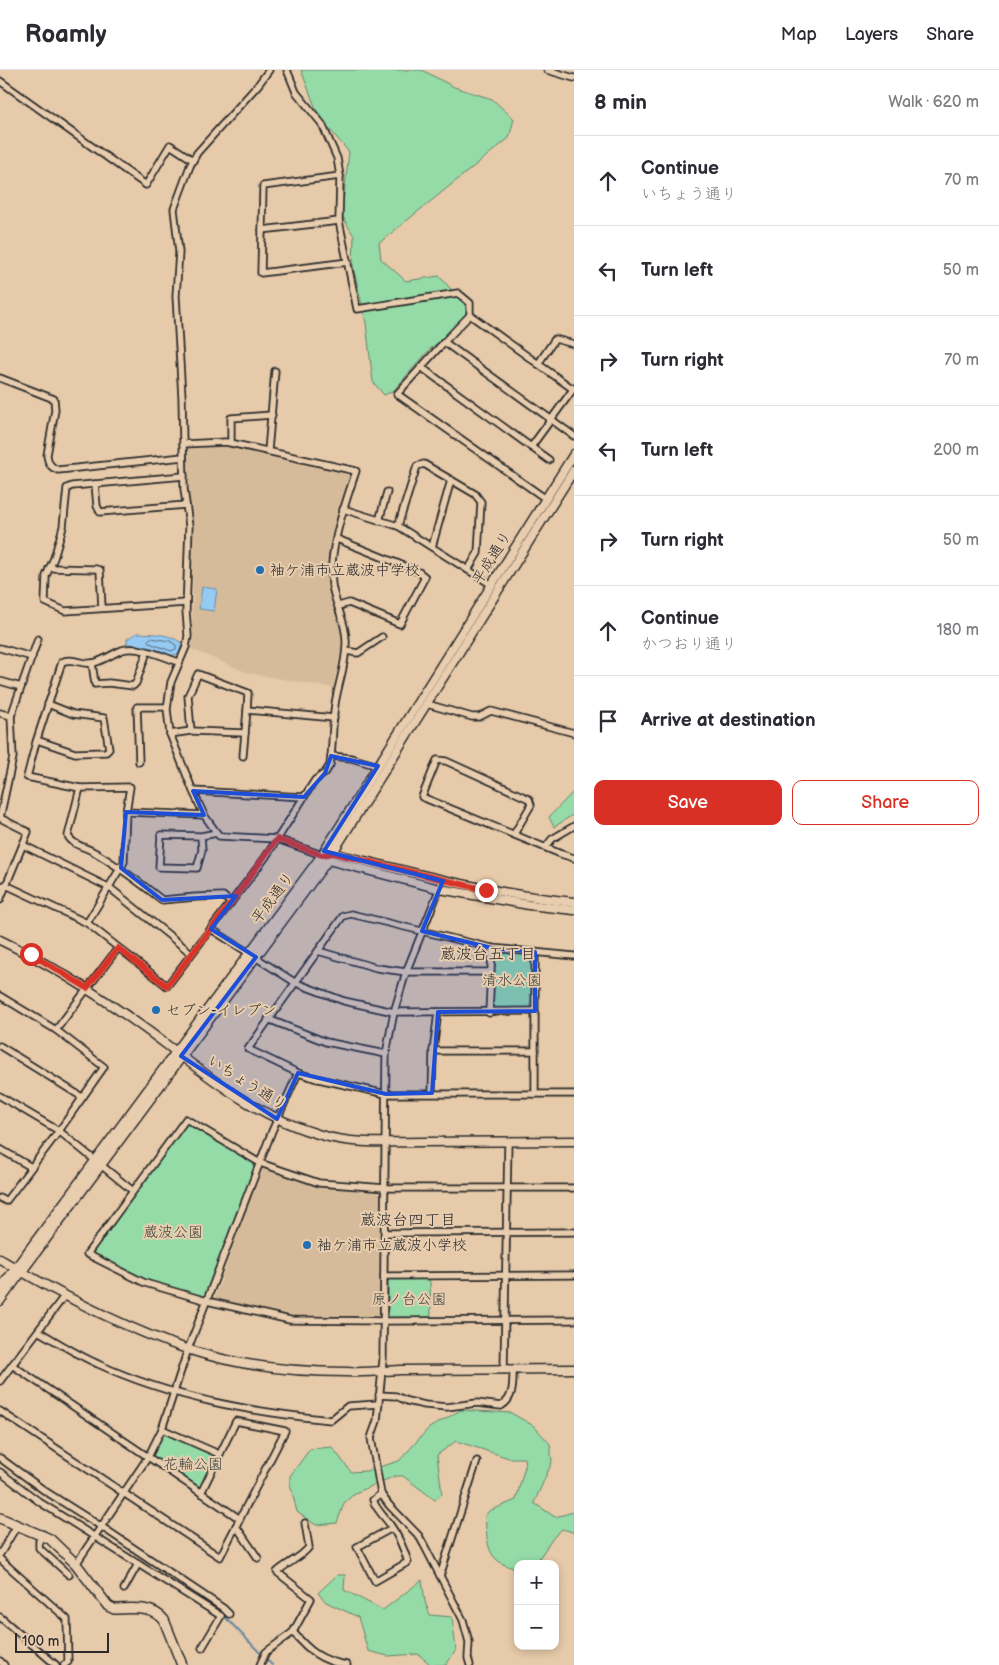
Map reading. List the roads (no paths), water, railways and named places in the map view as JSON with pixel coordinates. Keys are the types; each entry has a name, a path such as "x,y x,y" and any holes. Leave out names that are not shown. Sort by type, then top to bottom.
{"main road":[{"path":"0,1518 43,1534 50,1539 76,1564 108,1606 114,1609 152,1610 159,1614 164,1620 182,1665"}],"street":[{"path":"269,70 258,85 197,153 174,209 179,252 176,296 184,476 189,526 186,603 188,636 186,647 171,682 167,707 170,734 204,815 219,836 277,839 440,889 528,905 574,910"},
{"path":"287,70 296,92 322,124 337,158 340,176 339,221 357,309 458,293 470,303 470,316 397,394 546,498"},
{"path":"547,70 574,78"},
{"path":"0,81 146,185 170,145 193,160"},
{"path":"340,176 263,186 261,273 348,262"},
{"path":"262,230 339,221"},
{"path":"470,316 573,388 531,447"},
{"path":"538,364 555,339 574,344"},
{"path":"444,342 574,436"},
{"path":"421,368 549,460"},
{"path":"268,451 275,371"},
{"path":"0,378 54,398 56,410 47,455 48,462 52,468 58,470 183,457"},
{"path":"231,443 231,418 272,415"},
{"path":"3,886 87,923 167,986 231,903 316,780 330,765 335,704 346,651 345,630 331,576 333,556 343,509 356,471 231,443 183,444"},
{"name":"平成通り","path":"328,856 378,766 574,454"},
{"path":"398,526 417,466 424,464 476,494 481,502 478,553 468,570"},
{"name":"平成通り","path":"0,1301 18,1270 328,856 427,704 574,470"},
{"path":"184,476 67,488 63,527 46,576 45,602 66,610 186,603"},
{"path":"432,547 451,480"},
{"path":"95,484 97,506 100,512 186,506"},
{"path":"379,520 387,492"},
{"path":"343,509 398,526 492,585"},
{"path":"337,539 419,572 425,577 400,624 349,603 339,606"},
{"path":"49,568 96,568 100,570 102,608"},
{"path":"346,651 358,653 382,637"},
{"path":"0,900 3,886 28,832 0,818 13,757 11,716 38,639"},
{"path":"0,648 32,657"},
{"path":"87,923 110,888 125,858 126,812 130,787 80,788 27,777 62,662 70,660 78,663 92,663 128,649 147,652 179,662"},
{"path":"92,663 95,684 109,683 133,686 136,683 147,652"},
{"path":"191,731 188,696 198,674 248,693 244,756"},
{"path":"0,681 21,688"},
{"path":"37,740 75,753 106,752 109,748 104,718 73,714 48,704"},
{"path":"427,704 472,717 478,717 491,711 574,733"},
{"path":"139,762 137,707 167,707"},
{"path":"247,710 334,718"},
{"path":"0,713 11,716"},
{"path":"170,734 191,731 245,733"},
{"path":"331,756 351,758 378,766"},
{"path":"514,834 531,805 529,799 446,761 437,760 422,797 546,847 574,858"},
{"path":"80,788 68,836 70,841 87,848 121,868 162,900 196,896 223,896 231,903"},
{"path":"193,791 304,797"},
{"path":"126,812 204,815"},
{"path":"546,847 552,839 574,826"},
{"path":"201,836 202,850 196,868 159,867 161,835 201,836 216,833"},
{"path":"23,845 110,888 192,953"},
{"path":"328,856 525,897 574,902"},
{"path":"443,881 406,972 394,1012 386,1054 385,1321 377,1422 371,1438 381,1494 419,1536 463,1620 469,1642 468,1658 470,1665"},
{"path":"574,956 492,948 422,931 347,915 343,916 248,1049 298,1073 386,1094 574,1094"},
{"path":"211,929 296,983 344,1001 394,1012 489,1013 535,1011"},
{"name":"いちょう通り","path":"0,940 31,954 87,988 216,1082 277,1119 336,1139 359,1142 574,1141"},
{"path":"56,1030 118,948"},
{"path":"489,1013 492,948"},
{"path":"318,951 377,968 406,972 490,972"},
{"path":"535,952 535,1094"},
{"path":"0,996 56,1030 104,1067 6,1201 0,1198"},
{"path":"432,1094 433,1051 438,1012"},
{"path":"268,1019 326,1042 386,1054"},
{"path":"0,1046 82,1097"},
{"path":"433,1051 535,1050"},
{"path":"76,1564 148,1457 162,1429 188,1349 277,1119 298,1073"},
{"path":"0,1096 59,1131 133,1191"},
{"path":"574,1188 385,1188 319,1183 260,1163 186,1120 87,1254 146,1283 207,1301 290,1320 574,1320"},
{"path":"504,1370 508,1142"},
{"path":"0,1149 31,1167"},
{"path":"385,1233 574,1232"},
{"path":"0,1259 128,1327 188,1349 226,1359 288,1369 349,1372 382,1370 574,1369"},
{"name":"平成通り","path":"0,1289 18,1270"},
{"path":"384,1276 574,1275"},
{"path":"0,1381 65,1295"},
{"path":"38,1331 97,1364 174,1393 240,1408 331,1420 348,1406 378,1404"},
{"path":"12,1365 240,1519"},
{"path":"379,1395 396,1396 407,1401 447,1407 477,1403 501,1406 506,1403 513,1389 513,1370"},
{"path":"0,1411 220,1557 285,1431 236,1421 201,1493"},
{"path":"162,1429 219,1454"},
{"path":"0,1458 45,1491 102,1526 223,1608 229,1614"},
{"path":"440,1576 476,1461"},
{"path":"0,1472 41,1503 221,1616 202,1648"},
{"path":"381,1494 373,1500 376,1507 392,1528 403,1547 408,1562 375,1581 357,1547 392,1528"},
{"path":"260,1665 266,1652 293,1632 311,1599 277,1572 288,1562 306,1552 309,1547 305,1523"},
{"path":"0,1554 18,1524"},
{"path":"236,1526 258,1558"},
{"path":"43,1534 38,1541 39,1548 69,1575"},
{"path":"58,1566 69,1556"},
{"path":"0,1559 67,1618 68,1662 64,1665"},
{"path":"124,1589 138,1564"},
{"path":"0,1617 56,1665"},
{"path":"293,1632 307,1648 319,1656 331,1662 346,1665"},
{"path":"0,1661 4,1665"}],"water":[{"path":"202,587 217,589 214,611 199,609"},
{"path":"137,633 171,637 182,643 179,654 166,655 140,646 127,644 127,639"}],"waterway":[{"path":"38,1498 199,1599"},
{"path":"222,1614 272,1665"}],"place":[{"name":"袖ケ浦市立蔵波中学校","path":"260,570"},
{"name":"セブン-イレブン","path":"156,1010"},
{"name":"袖ケ浦市立蔵波小学校","path":"307,1245"}],"district":[{"name":"蔵波台五丁目","path":"488,954"},
{"name":"蔵波台四丁目","path":"408,1220"}],"park label":[{"name":"清水公園","path":"512,980"},
{"name":"蔵波公園","path":"173,1232"},
{"name":"原ノ台公園","path":"409,1299"},
{"name":"花輪公園","path":"193,1464"}]}
